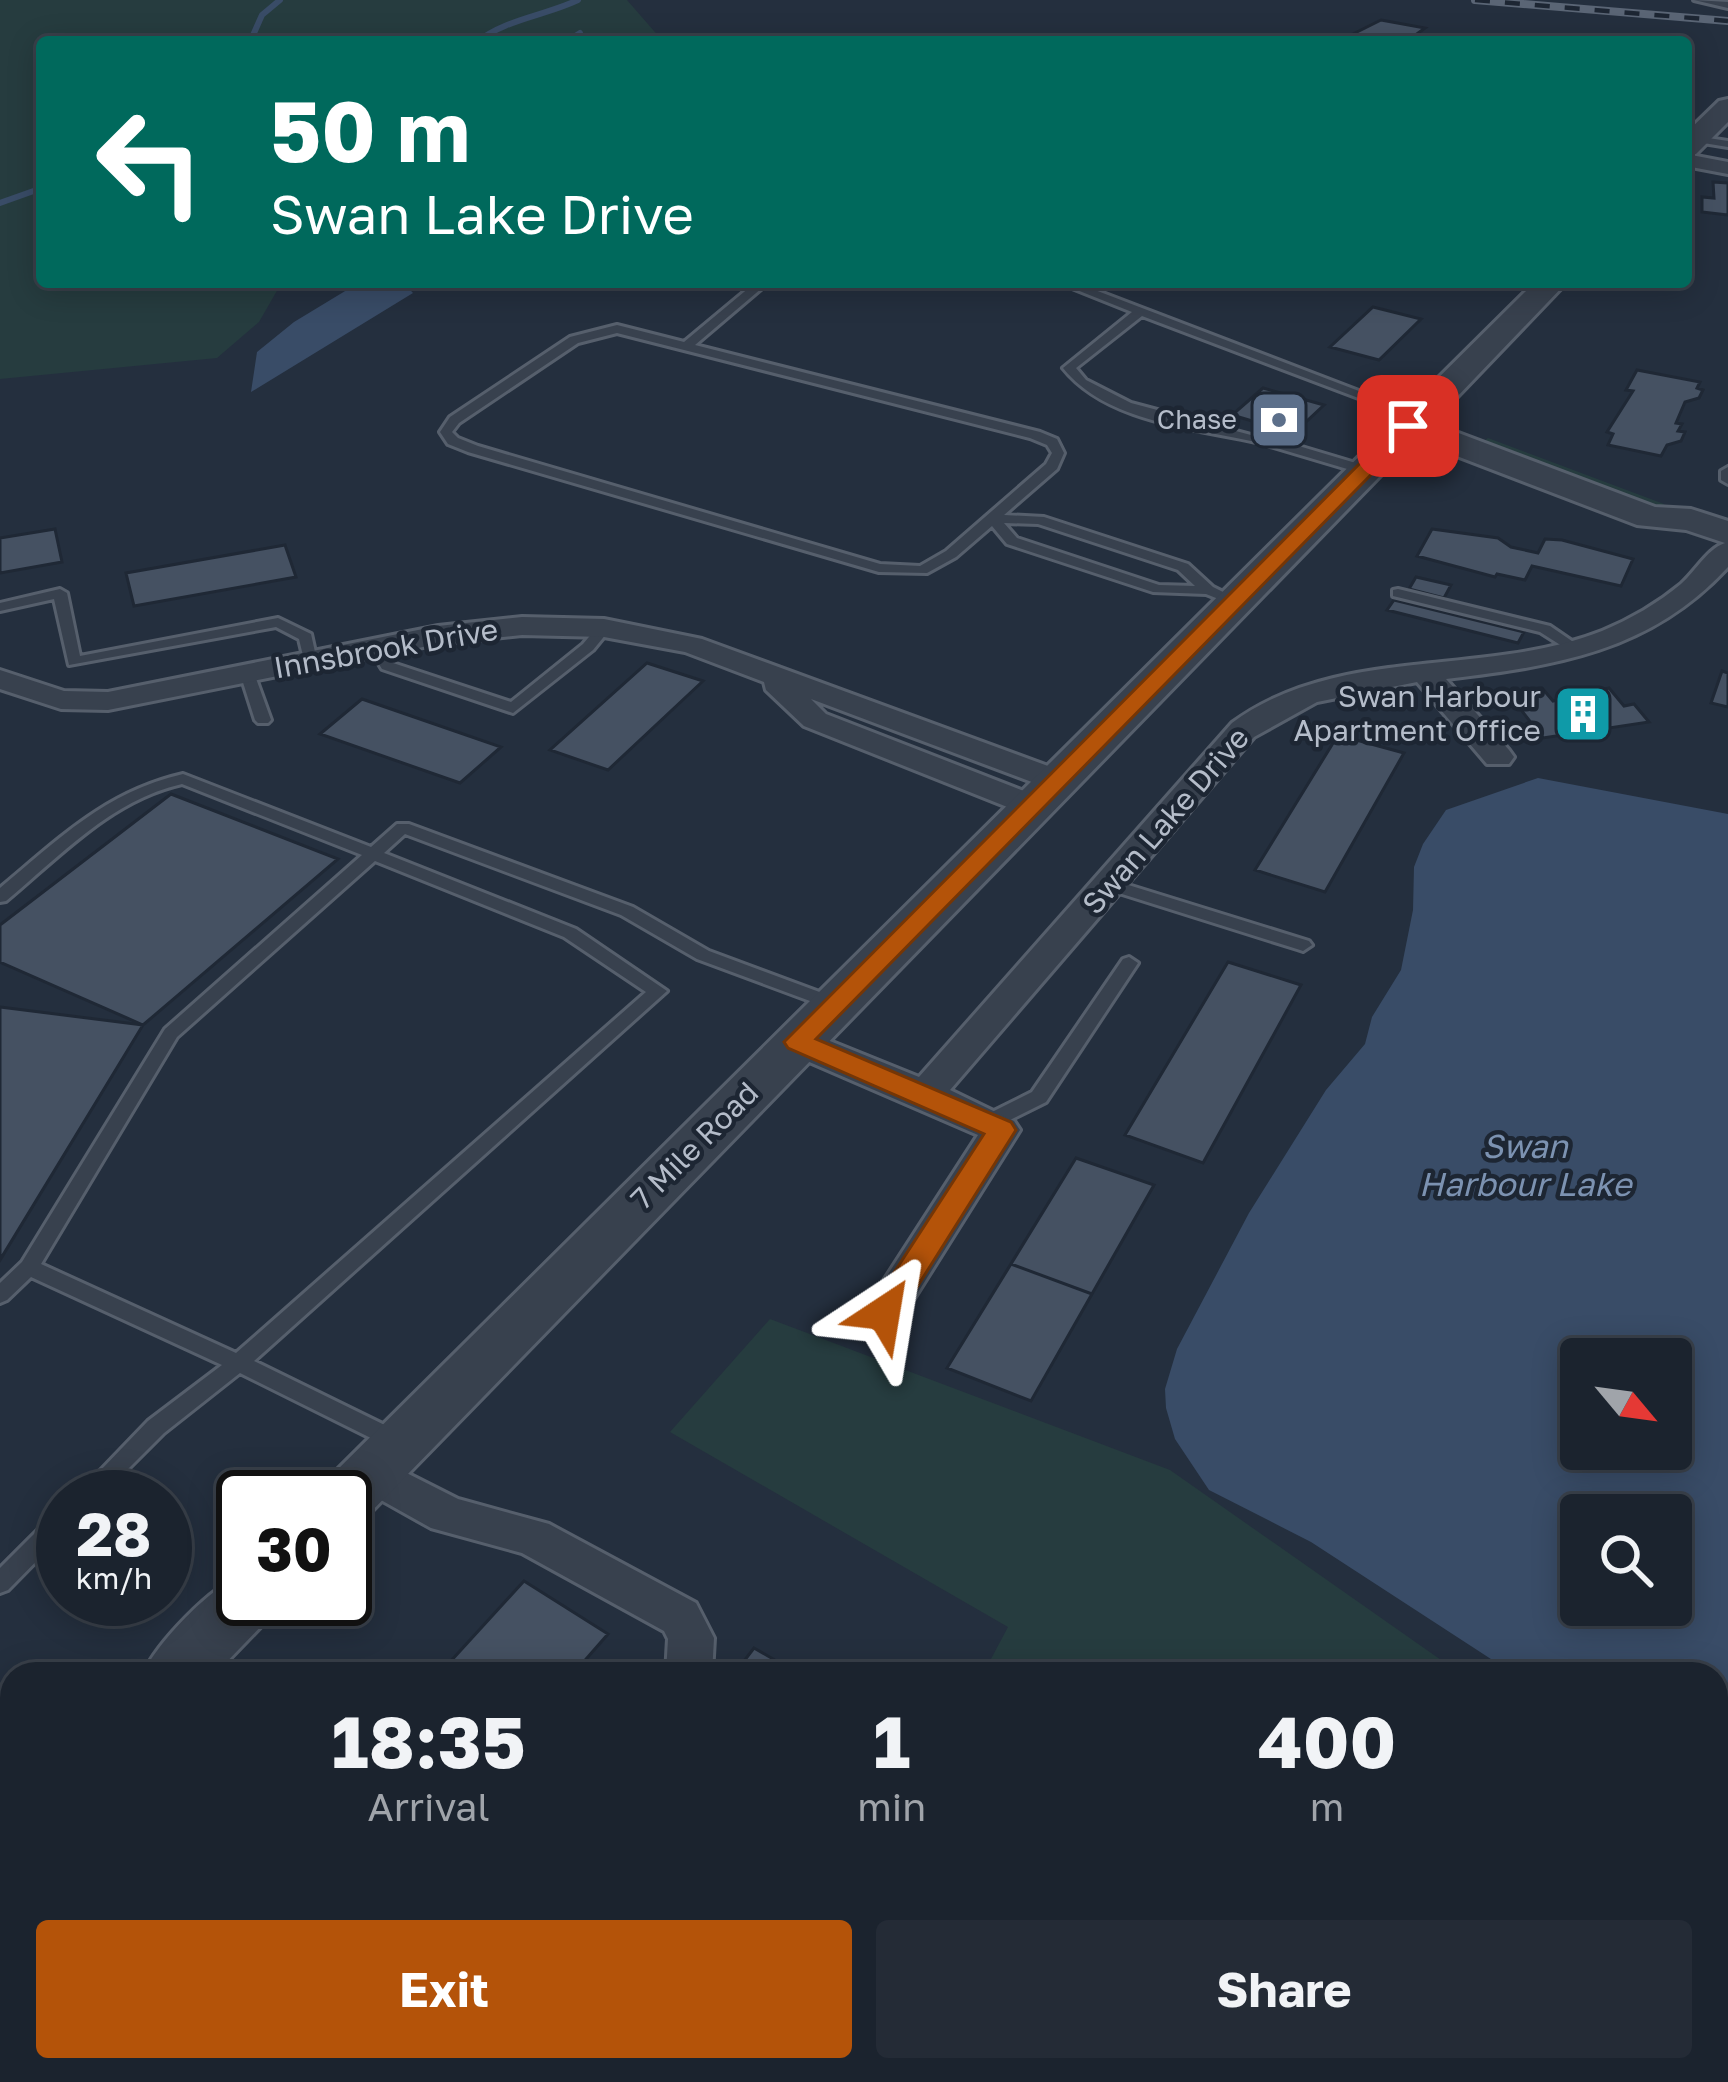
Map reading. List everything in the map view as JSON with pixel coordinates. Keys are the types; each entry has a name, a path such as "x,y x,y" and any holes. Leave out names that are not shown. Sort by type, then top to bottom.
{"street":[{"path":"1692,146 1728,107"},
{"path":"1692,150 1728,168"},
{"name":"7 Mile Road","path":"373,1472 1044,792 1222,596 1364,470 1546,288"},
{"path":"1417,417 1650,518 1691,520 1728,537"},
{"name":"Swan Lake Drive","path":"925,1094 1243,730 1264,712 1323,688 1578,650 1655,620 1680,601 1728,537"},
{"name":"Innsbrook Drive","path":"0,680 61,700 91,702 480,629 604,628 692,646 770,678 815,720 1044,792"},
{"path":"1424,672 1498,757"},
{"path":"816,1023 925,1094 1001,1130 884,1313"},
{"path":"373,1472 447,1515 532,1537 643,1594 680,1617 691,1638 689,1662"},
{"path":"186,1662 221,1626"}],"lane":[{"path":"1699,0 1728,4"},
{"path":"1692,149 1728,144"},
{"path":"688,345 756,288"},
{"path":"1080,288 1417,417"},
{"path":"1141,310 1069,368 1074,377 1115,401 1256,438"},
{"path":"617,329 1052,442 1058,453 1052,466 993,519 951,554 922,569 879,568 473,448 453,441 446,432 454,420 574,340 617,329"},
{"path":"1272,442 1364,470"},
{"path":"993,519 1039,520 1142,554 1183,568 1222,596"},
{"path":"993,519 1012,541 1157,589 1222,596"},
{"path":"1398,592 1558,633 1578,650"},
{"path":"0,607 60,593 74,662 278,622 306,637 310,661"},
{"path":"376,648 387,666 513,708 604,628"},
{"path":"247,673 262,720"},
{"path":"0,897 123,800 153,783 183,779 570,933 658,991 236,1365 156,1427 113,1470"},
{"path":"0,1295 29,1267 172,1033 404,827 627,911 816,1023"},
{"path":"1109,884 1303,945"},
{"path":"987,1123 1039,1097 1129,963"},
{"path":"29,1267 236,1365 272,1376 373,1472"},
{"path":"0,1583 36,1547"}],"green space":[{"path":"0,0 627,0 658,36 36,36 36,288 279,288 259,322 217,358 0,379"},
{"path":"1488,438 1664,504 1666,510 1482,443"},
{"path":"770,1319 1170,1470 1444,1662 989,1662 1008,1627 670,1432"}],"water":[{"path":"350,288 408,288 413,293 251,392 257,352 294,322"},
{"name":"Swan Harbour Lake","path":"1538,778 1728,814 1728,1662 1496,1662 1311,1542 1209,1490 1175,1439 1165,1389 1177,1349 1249,1213 1326,1090 1365,1044 1372,1017 1401,970 1413,910 1414,867 1446,810"}],"building":[{"path":"1381,20 1425,28 1414,36 1349,36"},
{"path":"1713,182 1728,183 1728,215 1702,212 1702,197 1714,198"},
{"path":"1373,307 1421,319 1379,360 1330,347"},
{"path":"1637,370 1700,382 1697,388 1703,390 1699,398 1685,402 1676,423 1682,424 1678,431 1685,432 1681,441 1667,445 1661,456 1608,445 1613,434 1607,432 1633,391 1626,390"},
{"name":"Chase","path":"1263,388 1324,405 1294,433 1285,431 1267,447 1250,442 1269,426 1232,415"},
{"path":"55,529 62,562 0,573 0,538"},
{"path":"1432,529 1498,538 1511,547 1538,553 1545,539 1562,540 1633,559 1621,586 1532,566 1525,580 1495,577 1417,556"},
{"path":"285,545 296,577 134,606 126,573"},
{"path":"1416,577 1451,585 1444,598 1409,589"},
{"path":"1394,600 1524,632 1518,643 1387,610"},
{"path":"647,663 703,681 608,770 550,750"},
{"path":"1722,671 1728,673 1728,707 1711,703"},
{"name":"Swan Harbour Apartment Office","path":"1542,688 1553,701 1609,688 1624,706 1634,704 1649,722 1543,738 1508,693"},
{"path":"362,699 501,747 460,783 320,734"},
{"path":"1338,735 1404,753 1325,892 1255,870"},
{"path":"171,794 338,859 143,1025 0,962 0,925"},
{"path":"1228,962 1301,985 1203,1163 1125,1135"},
{"path":"0,1007 143,1025 0,1260"},
{"path":"1076,1158 1154,1185 1031,1401 947,1368"},
{"path":"1076,1158 1154,1185 1092,1294 1011,1264"},
{"path":"1011,1264 1092,1294 1031,1401 947,1368"},
{"path":"524,1581 608,1634 584,1662 450,1662"},
{"path":"754,1648 778,1662 743,1662"}],"waterway":[{"path":"253,36 262,15 280,0"},
{"path":"487,36 578,0"},
{"path":"575,36 580,33"},
{"path":"0,203 36,190"}],"railway":[{"path":"1475,0 1728,21"}],"place":[{"name":"Chase","path":"1279,420"},
{"name":"Swan Harbour Apartment Office","path":"1583,714"}],"route":[{"path":"884,1313 1001,1130 797,1042 1408,426"}]}
